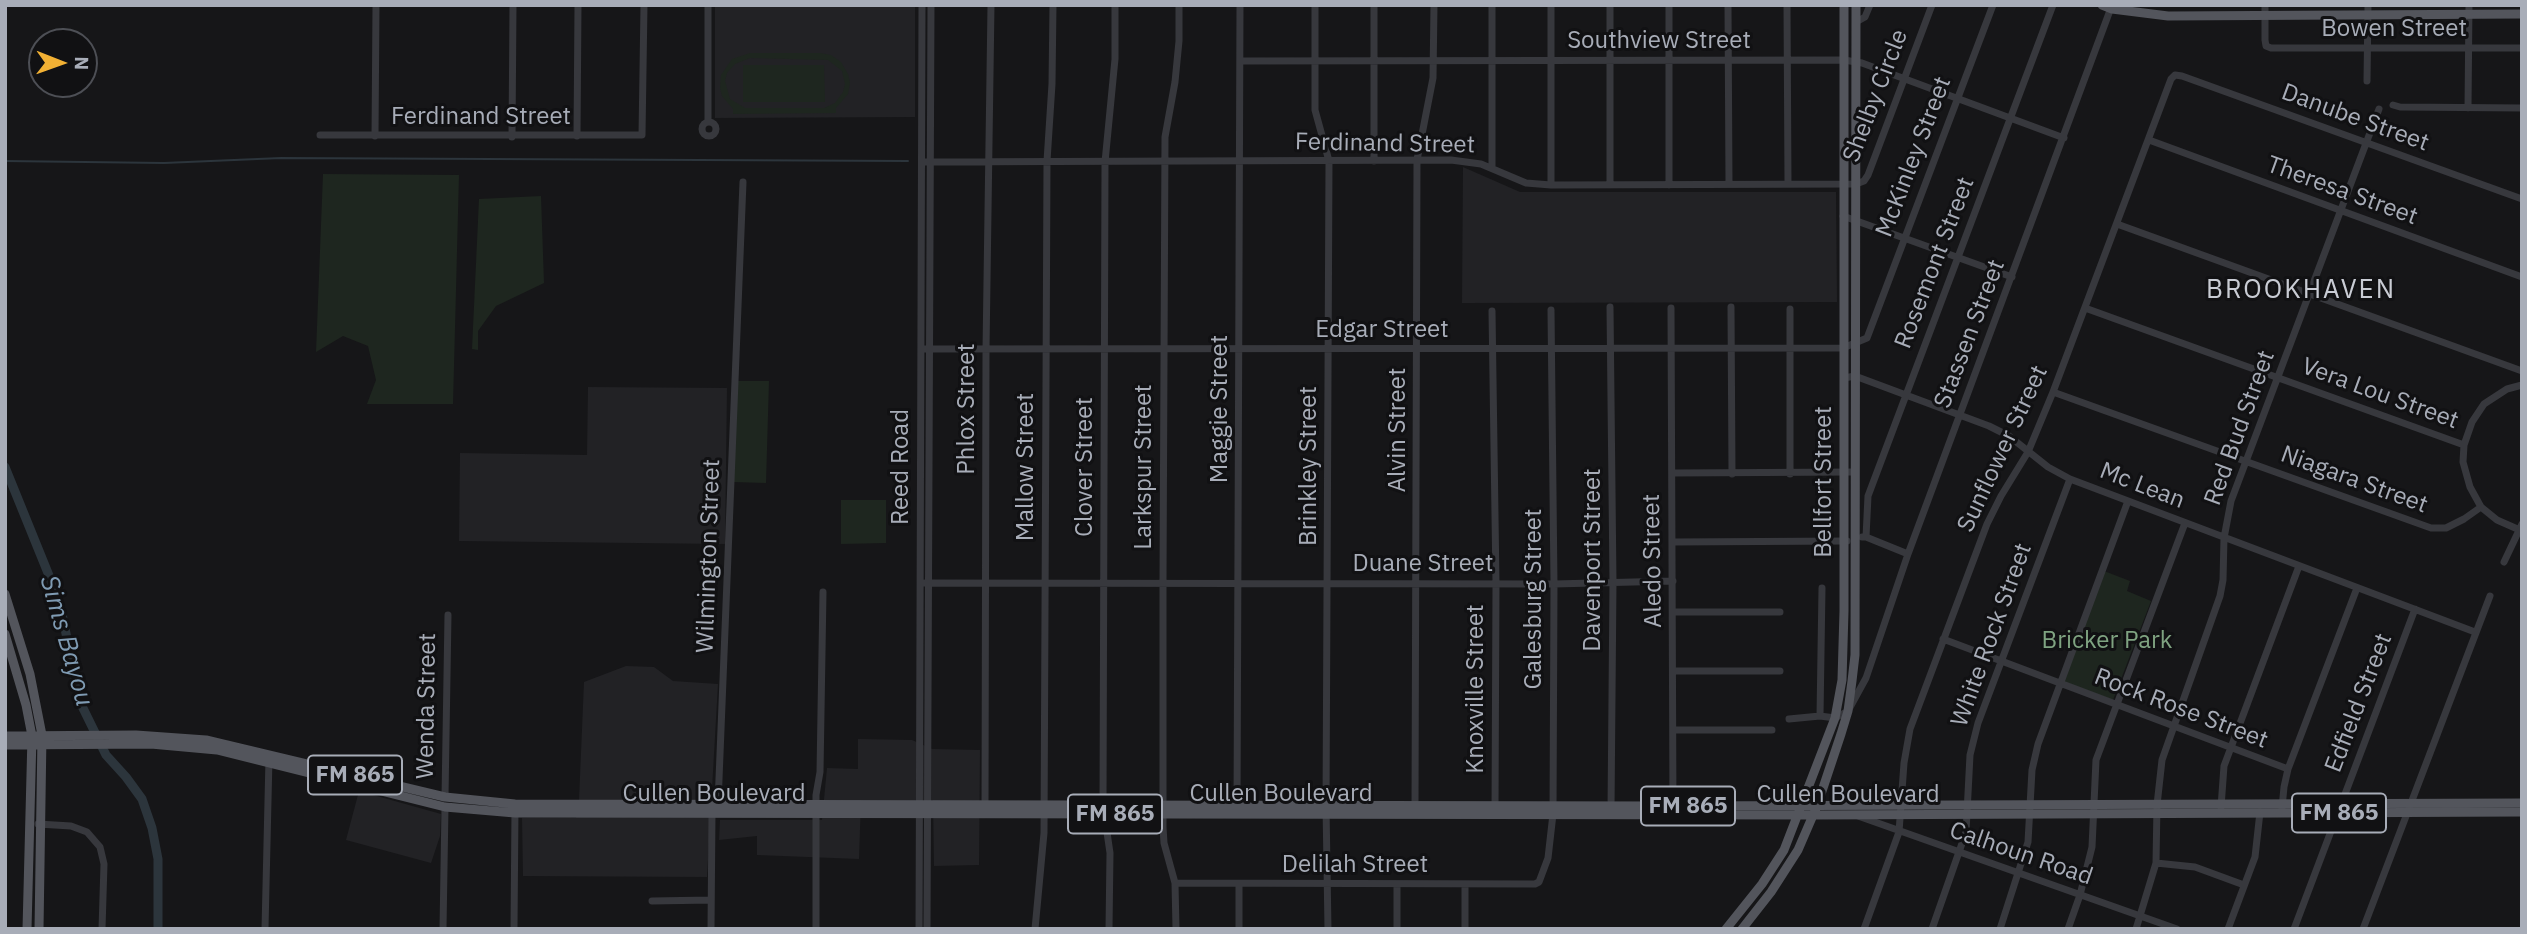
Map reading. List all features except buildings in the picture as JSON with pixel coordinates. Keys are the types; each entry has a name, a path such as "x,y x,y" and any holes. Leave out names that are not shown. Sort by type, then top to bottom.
{"main road":[{"name":"Bellfort Street","path":"1727,929 1784,850 1835,718 1842,680 1844,5"},
{"name":"Bellfort Street","path":"1743,928 1771,892 1798,850 1815,810 1848,711 1852,681 1855,539 1856,5"},
{"path":"2102,5 2168,16 2265,10 2368,9 2469,10 2522,14"},
{"path":"1844,123 1856,123"},
{"path":"1843,286 1855,285"},
{"path":"5,594 23,649 42,740 39,929"},
{"path":"1844,611 1854,611"},
{"path":"5,634 32,740 27,929"},
{"path":"12,653 23,649"},
{"name":"Cullen Boulevard","path":"5,736 32,740 206,740 322,771 401,787 445,802"},
{"name":"Cullen Boulevard","path":"5,745 32,740"},
{"name":"Cullen Boulevard","path":"322,771 371,788 445,802 515,809 640,809 712,813 816,809 2260,808 2522,812"},
{"path":"371,788 373,785 394,789 401,787"},
{"name":"Cullen Boulevard","path":"2407,809 2522,803"},
{"name":"Cullen Boulevard","path":"640,809 718,804 816,809"},
{"name":"Cullen Boulevard","path":"1815,810 1853,814 1902,810"},
{"path":"1762,884 1771,892"},
{"path":"28,903 40,904"}],"street":[{"path":"375,136 376,5"},
{"path":"512,137 513,5"},
{"path":"577,136 578,5"},
{"name":"Ferdinand Street","path":"320,135 642,135 644,5"},
{"path":"708,5 708,122"},
{"name":"Reed Road","path":"922,5 926,162"},
{"name":"Reed Road","path":"924,654 929,582 925,216 931,5"},
{"name":"Phlox Street","path":"985,810 986,350 991,5"},
{"name":"Mallow Street","path":"1035,929 1043,809 1047,161 1053,5"},
{"name":"Clover Street","path":"1109,929 1110,853 1103,810 1105,162 1115,59 1115,5"},
{"name":"Larkspur Street","path":"1177,929 1175,883 1164,843 1162,810 1164,162 1179,41 1179,5"},
{"name":"Maggie Street","path":"1237,809 1240,5"},
{"name":"Brinkley Street","path":"1315,5 1315,110 1329,161 1326,810 1328,929"},
{"path":"1374,5 1374,161"},
{"name":"Alvin Street","path":"1415,810 1417,160 1432,89 1434,5"},
{"path":"1492,5 1492,168"},
{"path":"1551,5 1551,185"},
{"path":"1610,5 1610,184"},
{"path":"1669,5 1669,185"},
{"path":"1728,5 1729,184"},
{"path":"1787,5 1787,184"},
{"path":"1856,22 1865,17 1870,5"},
{"name":"Shelby Circle","path":"1844,184 1864,181 1868,175 1932,5"},
{"name":"McKinley Street","path":"1856,343 1867,338 1993,5"},
{"name":"Rosemont Street","path":"1866,537 1868,496 2053,5"},
{"path":"2166,5 2168,16"},
{"name":"Stassen Street","path":"1848,711 1866,678 1908,554 2112,7"},
{"path":"2367,81 2368,9"},
{"name":"Bowen Street","path":"2265,10 2266,46 2272,48 2522,48"},
{"path":"2468,108 2469,10"},
{"name":"Southview Street","path":"1240,61 1844,60 1904,78 2064,138"},
{"name":"Sunflower Street","path":"1899,832 1904,763 1910,729 1987,524 2028,452 2053,392 2171,79 2175,75"},
{"name":"Danube Street","path":"2175,75 2522,199"},
{"path":"2393,105 2522,108"},
{"name":"Red Bud Street","path":"2136,929 2156,863 2157,809 2162,760 2220,596 2224,538 2231,501 2379,109"},
{"name":"Theresa Street","path":"2149,140 2522,277"},
{"name":"Ferdinand Street","path":"926,162 1462,160 1492,168 1527,183 1551,185 1844,184"},
{"name":"Wilmington Street","path":"718,804 743,182"},
{"path":"1843,216 1905,236 2012,277"},
{"path":"2117,224 2522,371"},
{"name":"Davenport Street","path":"1610,307 1613,582 1611,810"},
{"path":"1731,307 1732,474"},
{"name":"Aledo Street","path":"1671,308 1673,810"},
{"name":"Vera Lou Street","path":"2085,308 2464,445"},
{"path":"1790,309 1790,474"},
{"name":"Galesburg Street","path":"1535,884 1539,881 1548,858 1553,810 1551,310"},
{"name":"Knoxville Street","path":"1492,311 1496,583 1495,810"},
{"name":"Edgar Street","path":"925,349 1672,350 1843,348 1856,343"},
{"path":"1844,378 1855,376"},
{"name":"Mc Lean","path":"1855,376 2009,436 2048,467 2070,479 2475,632"},
{"path":"2504,562 2521,528 2497,520 2481,507 2466,474 2463,462 2464,445 2472,422 2484,404 2507,389 2522,385"},
{"name":"Niagara Street","path":"2053,392 2431,528 2446,528 2481,507"},
{"name":"Reed Road","path":"925,406 920,461 920,583 924,654 923,893 927,929"},
{"path":"920,461 929,462"},
{"path":"1672,473 1855,472"},
{"name":"White Rock Street","path":"1932,929 1966,832 1970,755 1975,733 2070,479"},
{"path":"2000,929 2028,842 2032,770 2038,744 2128,501"},
{"path":"920,517 929,517"},
{"path":"2068,929 2092,847 2096,760 2185,523"},
{"path":"1673,542 1844,541 1866,537 1908,554"},
{"path":"2221,809 2224,766 2299,566"},
{"name":"Duane Street","path":"920,583 1554,584 1673,581"},
{"path":"1820,716 1822,588"},
{"path":"2282,808 2288,769 2357,588"},
{"path":"816,929 816,809 820,772 822,592"},
{"path":"2363,929 2490,596"},
{"name":"Edfield Street","path":"2294,929 2415,609"},
{"path":"1674,612 1780,612"},
{"name":"Wenda Street","path":"443,929 448,615"},
{"name":"Rock Rose Street","path":"1943,639 2288,769"},
{"path":"1673,671 1780,671"},
{"path":"1842,680 1866,678"},
{"path":"1789,719 1820,716 1835,718 1848,711"},
{"path":"1674,730 1772,730"},
{"path":"265,929 269,758"},
{"path":"711,929 712,813 718,804"},
{"path":"2228,929 2255,857 2260,808"},
{"path":"514,929 515,809"},
{"name":"Calhoun Road","path":"1853,814 2177,929"},
{"path":"30,824 71,827 86,832 100,847 104,864 102,929"},
{"path":"1864,929 1899,832"},
{"path":"2156,863 2195,867 2244,885"},
{"name":"Delilah Street","path":"1175,883 1535,884"},
{"path":"1239,884 1240,929"},
{"path":"1397,884 1397,929"},
{"path":"1465,884 1465,929"},
{"name":"Reed Road","path":"919,929 923,893"},
{"path":"652,901 711,900"},
{"path":"1734,919 1743,928"}],"shaded area":[{"path":"715,5 915,5 915,117 715,118"},
{"path":"1463,167 1520,192 1836,192 1837,302 1462,303"},
{"path":"588,387 727,388 725,544 459,541 460,453 587,455"},
{"path":"626,666 654,667 673,681 718,684 707,877 523,876 522,818 576,818 584,682"},
{"path":"858,739 912,740 932,749 980,750 979,865 934,866 933,800 861,800 859,859 757,855 757,836 719,840 720,820 822,820 827,768 858,769"},
{"path":"359,791 441,814 440,836 431,863 346,840"}],"green space":[{"path":"750,53 831,55 841,62 848,74 848,94 836,108 836,113 733,114 733,109 722,96 720,88 721,75 732,59","holes":["750,58 828,60 842,71 845,84 835,103 824,108 745,108 730,99 725,81 727,73 735,64"]},
{"path":"743,65 824,65 825,102 743,102"},
{"path":"323,174 459,175 453,404 367,404 376,380 368,346 343,336 316,352"},
{"path":"541,196 544,283 496,306 478,331 478,350 472,349 479,199"},
{"path":"737,381 769,381 766,483 733,482"},
{"path":"841,500 886,500 886,543 841,544"},
{"name":"Bricker Park","path":"2104,571 2130,581 2127,591 2151,601 2113,700 2062,681"}],"waterway":[{"path":"5,161 164,163 281,158 908,161"},
{"name":"Sims Bayou","path":"5,467 62,614 80,702 106,755 142,799 152,828 158,859 158,929"}],"district":[{"name":"BROOKHAVEN","path":"2301,290"}]}
